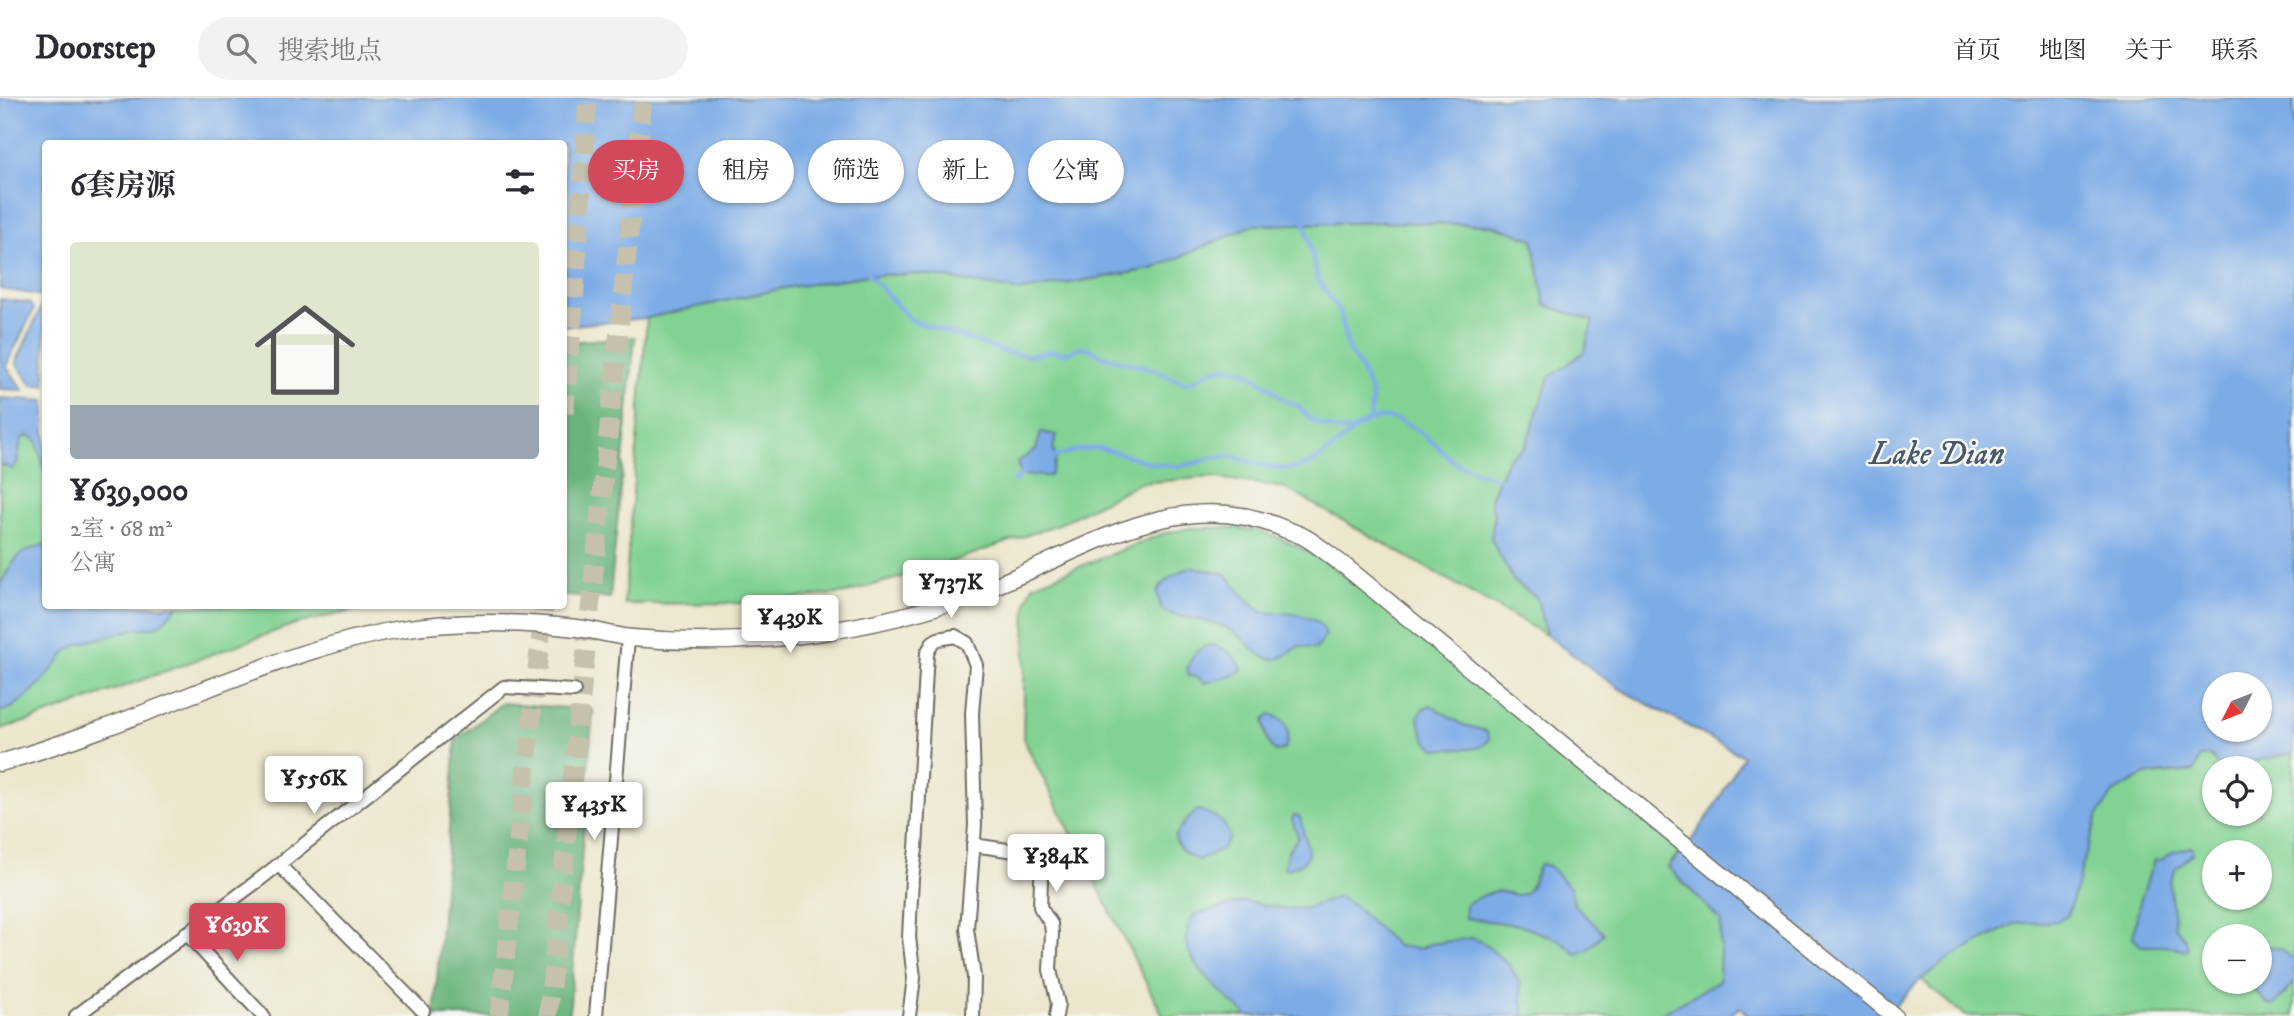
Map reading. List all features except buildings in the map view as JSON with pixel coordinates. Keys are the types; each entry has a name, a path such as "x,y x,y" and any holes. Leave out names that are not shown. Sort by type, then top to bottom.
{"street":[{"path":"0,763 41,751 286,658 338,642 401,629 480,623 580,628 628,638 683,642 799,635 894,618 992,587 1151,520 1184,514 1230,514 1267,522 1305,538 1346,567 1894,1016"},
{"path":"909,1016 914,978 909,937 927,653 933,642 946,636 961,638 967,643 976,665 972,713 975,825 967,929 974,977 973,1016"},
{"path":"596,1016 628,638"},
{"path":"76,1016 279,864 504,687 574,691"},
{"path":"973,845 1041,855 1040,907 1051,924 1050,970 1058,1004 1056,1016"},
{"path":"279,864 423,1011"},
{"path":"186,933 263,1016"}],"green space":[{"path":"1388,222 1492,225 1534,239 1545,305 1593,321 1585,352 1549,379 1525,448 1509,457 1490,498 1494,517 1491,539 1514,581 1537,598 1546,635 1285,488 1211,477 1139,483 1059,524 936,567 846,593 748,603 624,604 647,318 784,288 869,275 922,274 1022,291 1152,269 1253,225"},
{"path":"635,337 610,598 567,596 567,342"},
{"path":"29,435 37,441 42,459 42,609 361,609 295,624 32,720 0,729 0,464 2,466 17,462 21,439"},
{"path":"1191,528 1259,531 1297,546 1342,573 1680,850 1668,867 1721,921 1719,981 1658,1016 1163,1016 1023,738 1026,602 1033,585 1162,534"},
{"path":"502,703 593,710 569,1016 434,1016 456,740"},
{"path":"2294,753 2294,1016 1965,1016 1921,979 1953,956 2014,924 2068,915 2097,816 2113,793 2145,775 2194,771 2199,757 2202,757 2202,826 2272,826 2272,758"}],"water":[{"name":"Lake Dian","path":"0,98 2294,98 2294,753 2272,757 2202,756 2194,771 2145,775 2113,793 2097,817 2068,915 2058,921 2014,924 1953,956 1921,979 1885,1016 1748,1016 1740,1007 1729,1016 1658,1016 1719,981 1721,921 1668,867 1700,828 1743,756 1618,688 1546,635 1537,598 1514,581 1491,539 1494,517 1490,498 1509,457 1525,447 1549,378 1584,352 1593,321 1545,305 1533,239 1492,225 1388,222 1253,225 1152,269 1021,291 922,274 869,275 784,288 647,318 567,326 567,140 42,140 42,296 0,289"},
{"path":"0,299 30,303 34,309 6,366 23,390 0,389"},
{"path":"42,306 42,385 32,385 16,363"},
{"path":"0,398 42,401 42,462 37,441 29,435 21,439 17,463 12,469 0,464"},
{"path":"1041,432 1057,435 1053,448 1056,459 1050,476 1021,475 1017,462 1036,450"},
{"path":"42,545 42,609 175,609 162,623 154,627 134,629 79,644 66,652 44,680 27,696 13,707 0,712 0,584 15,560 24,552"},
{"path":"1192,567 1226,574 1243,595 1263,613 1290,613 1309,618 1322,627 1326,635 1316,649 1299,646 1282,657 1270,659 1225,627 1161,609 1157,592 1160,587 1172,576"},
{"path":"1210,645 1229,652 1242,669 1235,675 1205,683 1198,677 1189,676 1187,668 1193,656"},
{"path":"1431,705 1461,724 1486,731 1490,739 1481,746 1470,749 1434,748 1424,737 1418,716 1423,709"},
{"path":"1270,714 1285,723 1288,732 1285,749 1276,752 1268,742 1265,729 1264,720"},
{"path":"1198,810 1219,820 1226,827 1229,838 1222,849 1198,860 1180,848 1175,836"},
{"path":"1294,815 1300,818 1308,852 1305,861 1286,869 1288,851 1298,837 1292,819"},
{"path":"2191,847 2193,853 2175,869 2169,883 2175,926 2185,939 2188,947 2186,951 2168,946 2141,946 2133,938 2139,905 2154,860 2161,860 2172,852"},
{"path":"1540,864 1549,866 1571,889 1574,905 1604,933 1588,950 1576,954 1559,940 1519,925 1465,918 1465,905 1485,895 1496,891 1517,895 1524,893 1532,884"},
{"path":"1339,897 1354,906 1397,946 1419,949 1430,944 1472,938 1482,942 1508,964 1520,982 1524,1016 1248,1016 1205,975 1188,948 1189,923 1193,915 1245,901 1284,909 1307,908"},
{"path":"2272,947 2280,949 2294,960 2294,983 2270,1006 2258,994 2272,994"}],"waterway":[{"path":"1305,224 1318,280 1340,312 1348,350 1360,367 1372,396 1370,420"},
{"path":"869,275 911,320 1009,353 1030,356 1049,351 1068,353 1081,347 1089,348 1102,356 1153,369 1184,383 1224,367 1245,371 1271,388 1282,399 1298,406 1311,420 1335,430 1352,431"},
{"path":"1050,459 1096,448 1169,466 1225,456 1286,469 1308,464 1321,457 1365,423 1390,418 1420,432 1455,462 1499,479"},
{"path":"1014,481 1024,472"}],"tunnel":[{"path":"567,381 588,98"},
{"path":"548,1016 643,98"},
{"path":"499,1016 544,609"}]}
